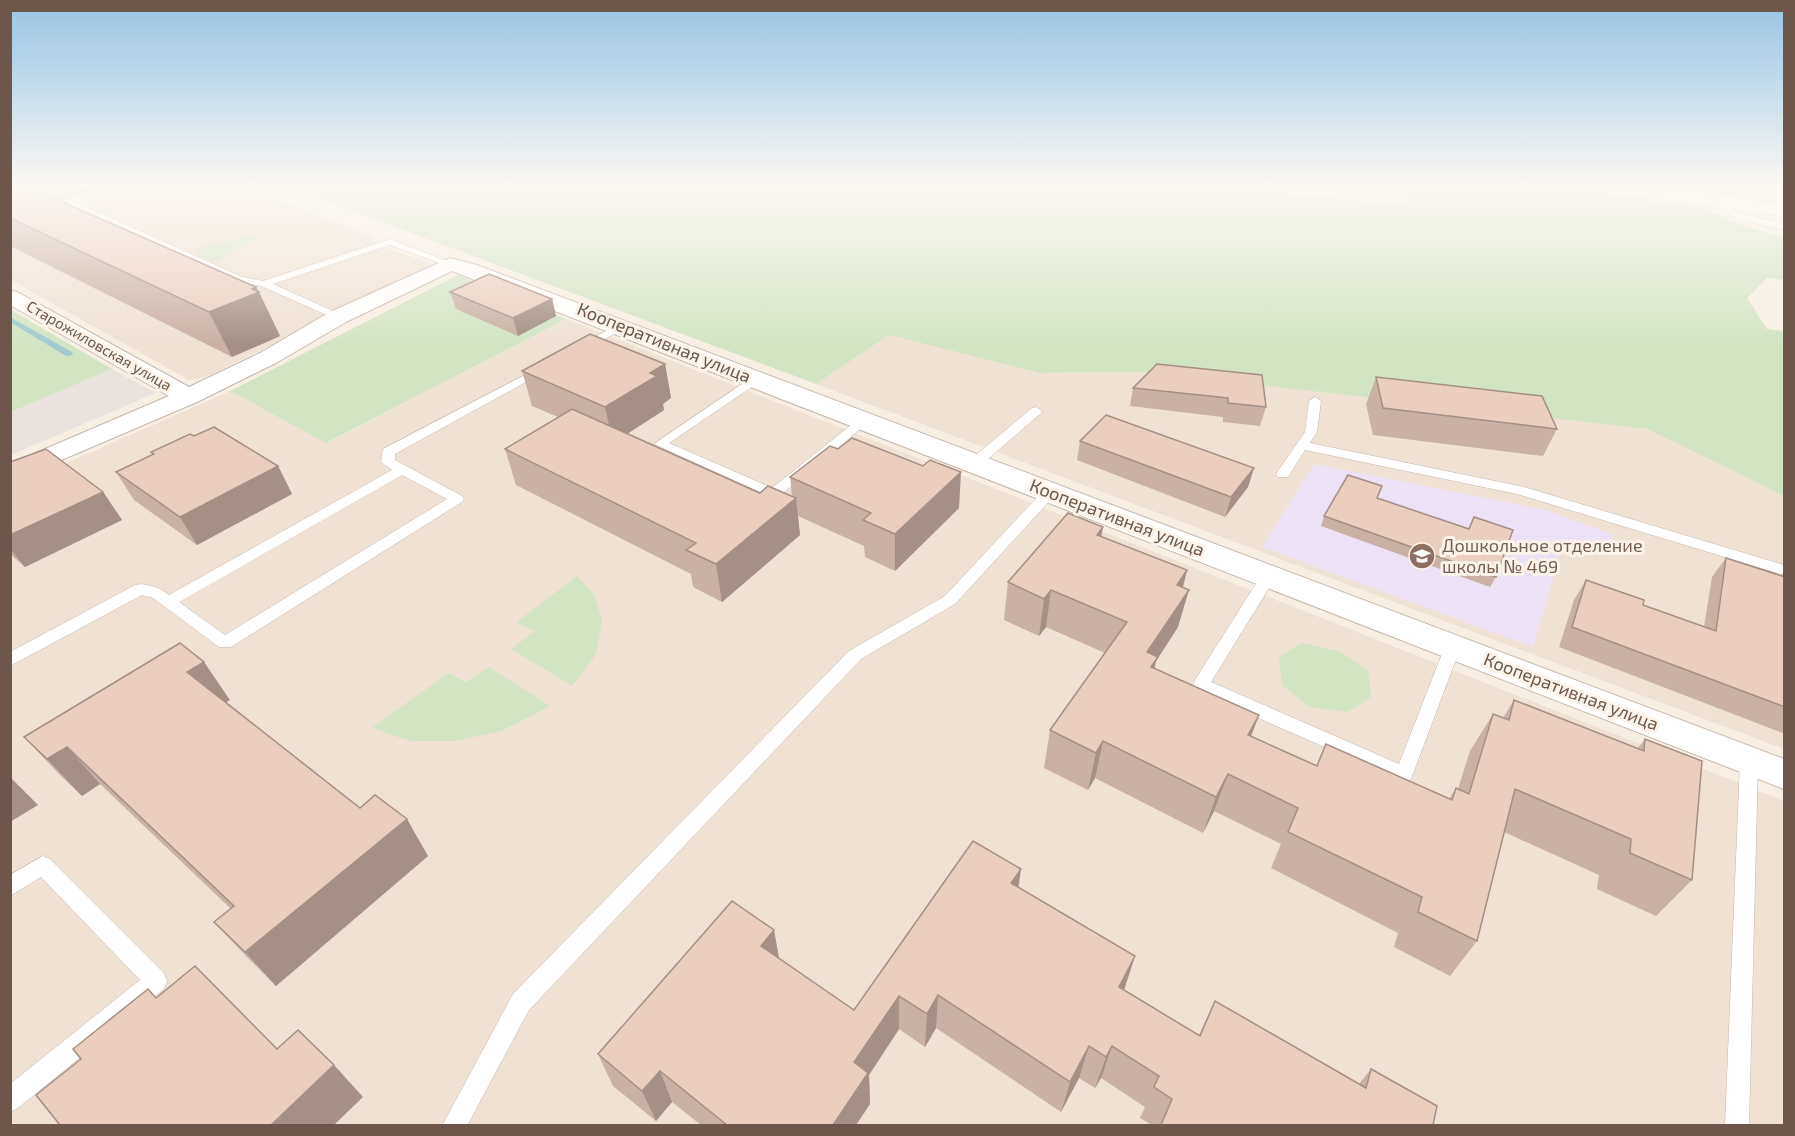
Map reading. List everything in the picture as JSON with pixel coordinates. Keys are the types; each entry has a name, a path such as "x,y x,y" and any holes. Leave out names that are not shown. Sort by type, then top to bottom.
{"street":[{"path":"12,473 188,397 268,358 338,317 450,264"},
{"name":"Кооперативная улица","path":"450,264 470,269 621,326 1049,493 1269,575 1785,774"},
{"name":"Старожиловская улица","path":"10,296 188,397"}],"lane":[{"path":"151,239 239,279 264,285 338,317"},
{"path":"264,285 390,242 450,264"},
{"path":"10,660 140,590 158,594 225,643 457,500 388,462 388,453 621,326"},
{"path":"755,379 660,444 773,494 864,421"},
{"path":"1283,474 1311,432 1315,401"},
{"path":"975,463 1036,411"},
{"path":"1301,445 1519,490 1785,570"},
{"path":"168,602 402,470"},
{"path":"454,1125 521,1002 855,655 950,600 1049,493"},
{"path":"1269,575 1201,685 1404,774 1453,646"},
{"path":"1737,1125 1749,762"},
{"path":"10,887 43,865 156,981 10,1100"}],"shaded area":[{"path":"11,239 375,239 375,244 434,265 206,377 189,380 11,280"},
{"path":"566,319 1784,801 1784,1125 11,1125 10,488 230,391 327,443"},
{"path":"889,335 1040,373 1145,372 1338,391 1647,429 1784,496 1784,749 816,384"},
{"path":"112,369 156,393 11,455 11,412"},
{"name":"Дошкольное отделение школы № 469","path":"1314,464 1546,510 1613,535 1609,554 1583,545 1579,557 1561,552 1533,647 1262,547"}],"green space":[{"path":"236,239 259,239 234,250 217,262 198,256 196,250"},
{"path":"428,239 1784,239 1784,280 1767,278 1747,298 1767,329 1784,331 1784,496 1647,429 1145,372 1040,373 889,335 816,384"},
{"path":"458,275 566,319 326,443 230,391"},
{"path":"11,310 112,369 11,412"},
{"path":"577,576 594,594 602,621 596,654 572,686 511,649 535,631 517,622"},
{"path":"1301,643 1338,651 1368,670 1371,697 1348,712 1310,707 1282,685 1279,657"},
{"path":"489,667 550,706 501,731 455,741 410,741 372,728 448,673 466,682"}],"building":[{"path":"54,239 147,239 256,287 252,289 259,292 209,312"},
{"path":"489,274 552,299 513,318 450,292"},
{"path":"590,334 665,364 650,373 657,376 605,407 522,371"},
{"path":"1157,364 1262,375 1266,407 1228,403 1228,398 1133,388"},
{"path":"1376,377 1542,396 1557,429 1383,408"},
{"path":"572,409 760,493 768,486 796,498 716,564 686,550 696,543 505,449"},
{"path":"1106,415 1254,468 1231,497 1080,441"},
{"path":"214,427 278,466 180,517 116,472 154,454 151,452 190,434 194,436"},
{"path":"852,438 923,466 930,460 961,472 895,534 863,520 871,513 790,477 830,446 838,449"},
{"path":"46,449 103,492 10,535 10,462"},
{"path":"1348,475 1382,486 1377,498 1469,529 1474,517 1513,530 1496,577 1324,516"},
{"path":"1068,513 1103,527 1097,535 1187,570 1177,585 1189,590 1147,652 1158,657 1151,667 1259,715 1248,735 1317,766 1326,744 1452,800 1456,788 1469,794 1493,714 1509,720 1514,700 1644,751 1645,739 1702,761 1692,880 1630,853 1631,839 1515,789 1477,941 1418,912 1422,897 1288,832 1298,808 1228,774 1216,797 1103,741 1096,753 1050,730 1127,622 1051,590 1044,599 1008,582"},
{"path":"1726,558 1785,577 1785,707 1572,627 1586,580 1644,600 1643,605 1716,631"},
{"path":"180,643 204,662 187,672 360,808 375,795 407,819 245,952 214,922 234,906 67,747 47,759 24,737"},
{"path":"973,841 1021,869 1011,883 1135,956 1119,987 1200,1036 1215,1001 1366,1088 1371,1069 1437,1106 1433,1125 1161,1125 1172,1099 1154,1087 1159,1076 1112,1046 1106,1057 1089,1046 1070,1082 938,995 927,1014 899,996 854,1062 868,1073 833,1125 727,1125 660,1071 642,1091 598,1054 732,901 774,930 761,946 854,1010"},
{"path":"195,966 277,1049 298,1030 334,1065 271,1125 60,1125 36,1095 81,1059 73,1049 148,989 156,998"}],"waterway":[{"path":"10,319 69,354"}],"place":[{"name":"Дошкольное отделение школы № 469","path":"1422,556"}]}
